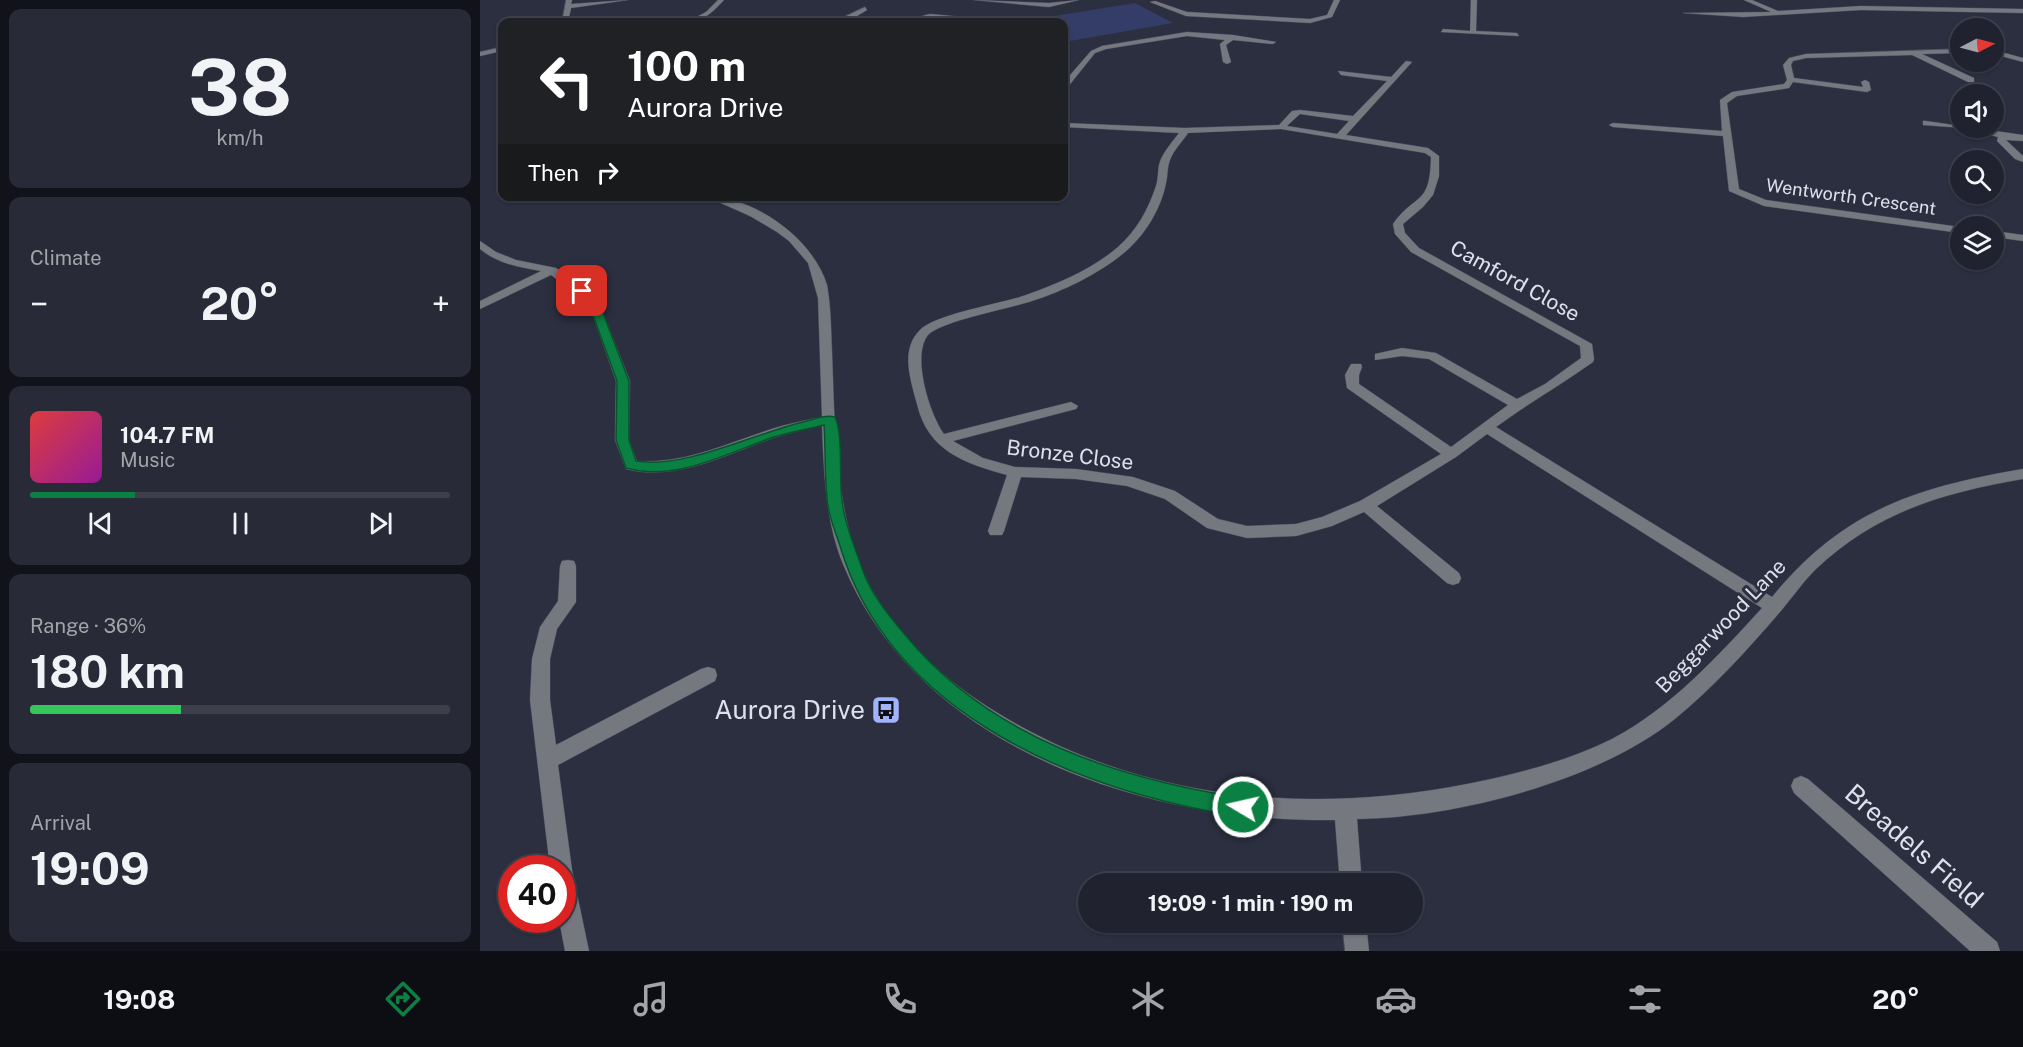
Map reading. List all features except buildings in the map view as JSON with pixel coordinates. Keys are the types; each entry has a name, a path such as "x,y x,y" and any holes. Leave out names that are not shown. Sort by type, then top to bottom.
{"street":[{"path":"565,18 570,3 625,0"},
{"path":"698,18 708,13 721,0"},
{"path":"977,0 1049,5 1076,0"},
{"path":"1153,2 1180,13 1194,15 1300,21 1324,19 1330,16 1337,0"},
{"path":"1473,32 1474,0"},
{"path":"1747,0 1780,12"},
{"path":"1898,0 1916,9"},
{"path":"1231,16 1237,7"},
{"path":"848,18 865,9"},
{"path":"1686,13 1743,15 1916,9 2023,11"},
{"path":"916,18 930,16 952,18"},
{"path":"1443,31 1517,34"},
{"path":"1068,81 1093,52 1104,47 1187,34 1273,42"},
{"path":"1227,62 1223,44 1233,37"},
{"path":"480,54 493,48 498,49"},
{"path":"1909,51 1971,80"},
{"path":"1865,82 1867,90 1791,80 1787,65 1791,60 1827,54 1950,51"},
{"path":"2004,55 2023,60"},
{"path":"1340,136 1408,62"},
{"path":"1341,73 1393,79"},
{"name":"Wentworth Crescent","path":"1791,80 1786,86 1735,94 1723,102 1734,191 1764,203 1950,229"},
{"name":"Camford Close","path":"1281,127 1294,113 1300,112 1354,119"},
{"path":"1926,123 1950,126"},
{"name":"Camford Close","path":"1068,125 1185,131 1281,127 1416,148 1435,156 1432,192 1420,205 1403,217 1398,224 1400,234 1415,250 1586,344 1588,358 1550,387 1517,405 1486,428"},
{"path":"1613,125 1727,134"},
{"path":"1071,406 940,441 928,422 916,372 914,352 924,332 947,321 1030,298 1090,271 1121,250 1143,228 1161,185 1165,160 1185,131"},
{"path":"2004,135 2023,138"},
{"path":"2007,136 2000,139 2023,159"},
{"name":"Beggarwood Lane","path":"722,201 770,223 795,240 816,268 823,312 836,507 862,588 888,626 912,656 947,690 995,725 1059,758 1116,780 1182,798 1243,807 1345,810 1469,796 1534,779 1598,756 1649,727 1693,693 1815,561 1862,527 1900,505 1979,482 2023,474"},
{"path":"2004,235 2023,238"},
{"path":"480,244 492,254 513,262 552,270 593,300 623,381 622,440 631,465 651,468 682,464 774,433 830,419"},
{"path":"480,305 552,270"},
{"path":"1379,357 1402,352 1432,356 1517,405"},
{"path":"1356,367 1352,375 1352,385 1451,454"},
{"path":"1486,428 1774,607"},
{"name":"Bronze Close","path":"940,441 978,462 1015,472 1076,474 1128,480 1170,495 1213,524 1247,532 1296,530 1326,522 1366,505 1451,454 1486,428"},
{"path":"996,531 1015,472"},
{"path":"1366,505 1453,578"},
{"path":"559,855 540,700 541,659 549,627 567,602 568,566"},
{"path":"548,760 708,675"},
{"name":"Breadels Field","path":"1801,786 1988,951"},
{"path":"1345,810 1350,873"},
{"path":"573,933 577,951"},
{"path":"1355,933 1357,951"}],"shaded area":[{"path":"1135,3 1173,23 1070,41 1068,40 1068,18 1042,18"}],"place":[{"name":"Aurora Drive","path":"886,710"}],"route":[{"path":"582,291 593,300 623,381 622,440 625,454 631,465 651,468 682,464 774,433 830,419 836,507 847,552 862,588 912,656 947,690 995,725 1059,758 1116,780 1182,798 1243,807"}]}
